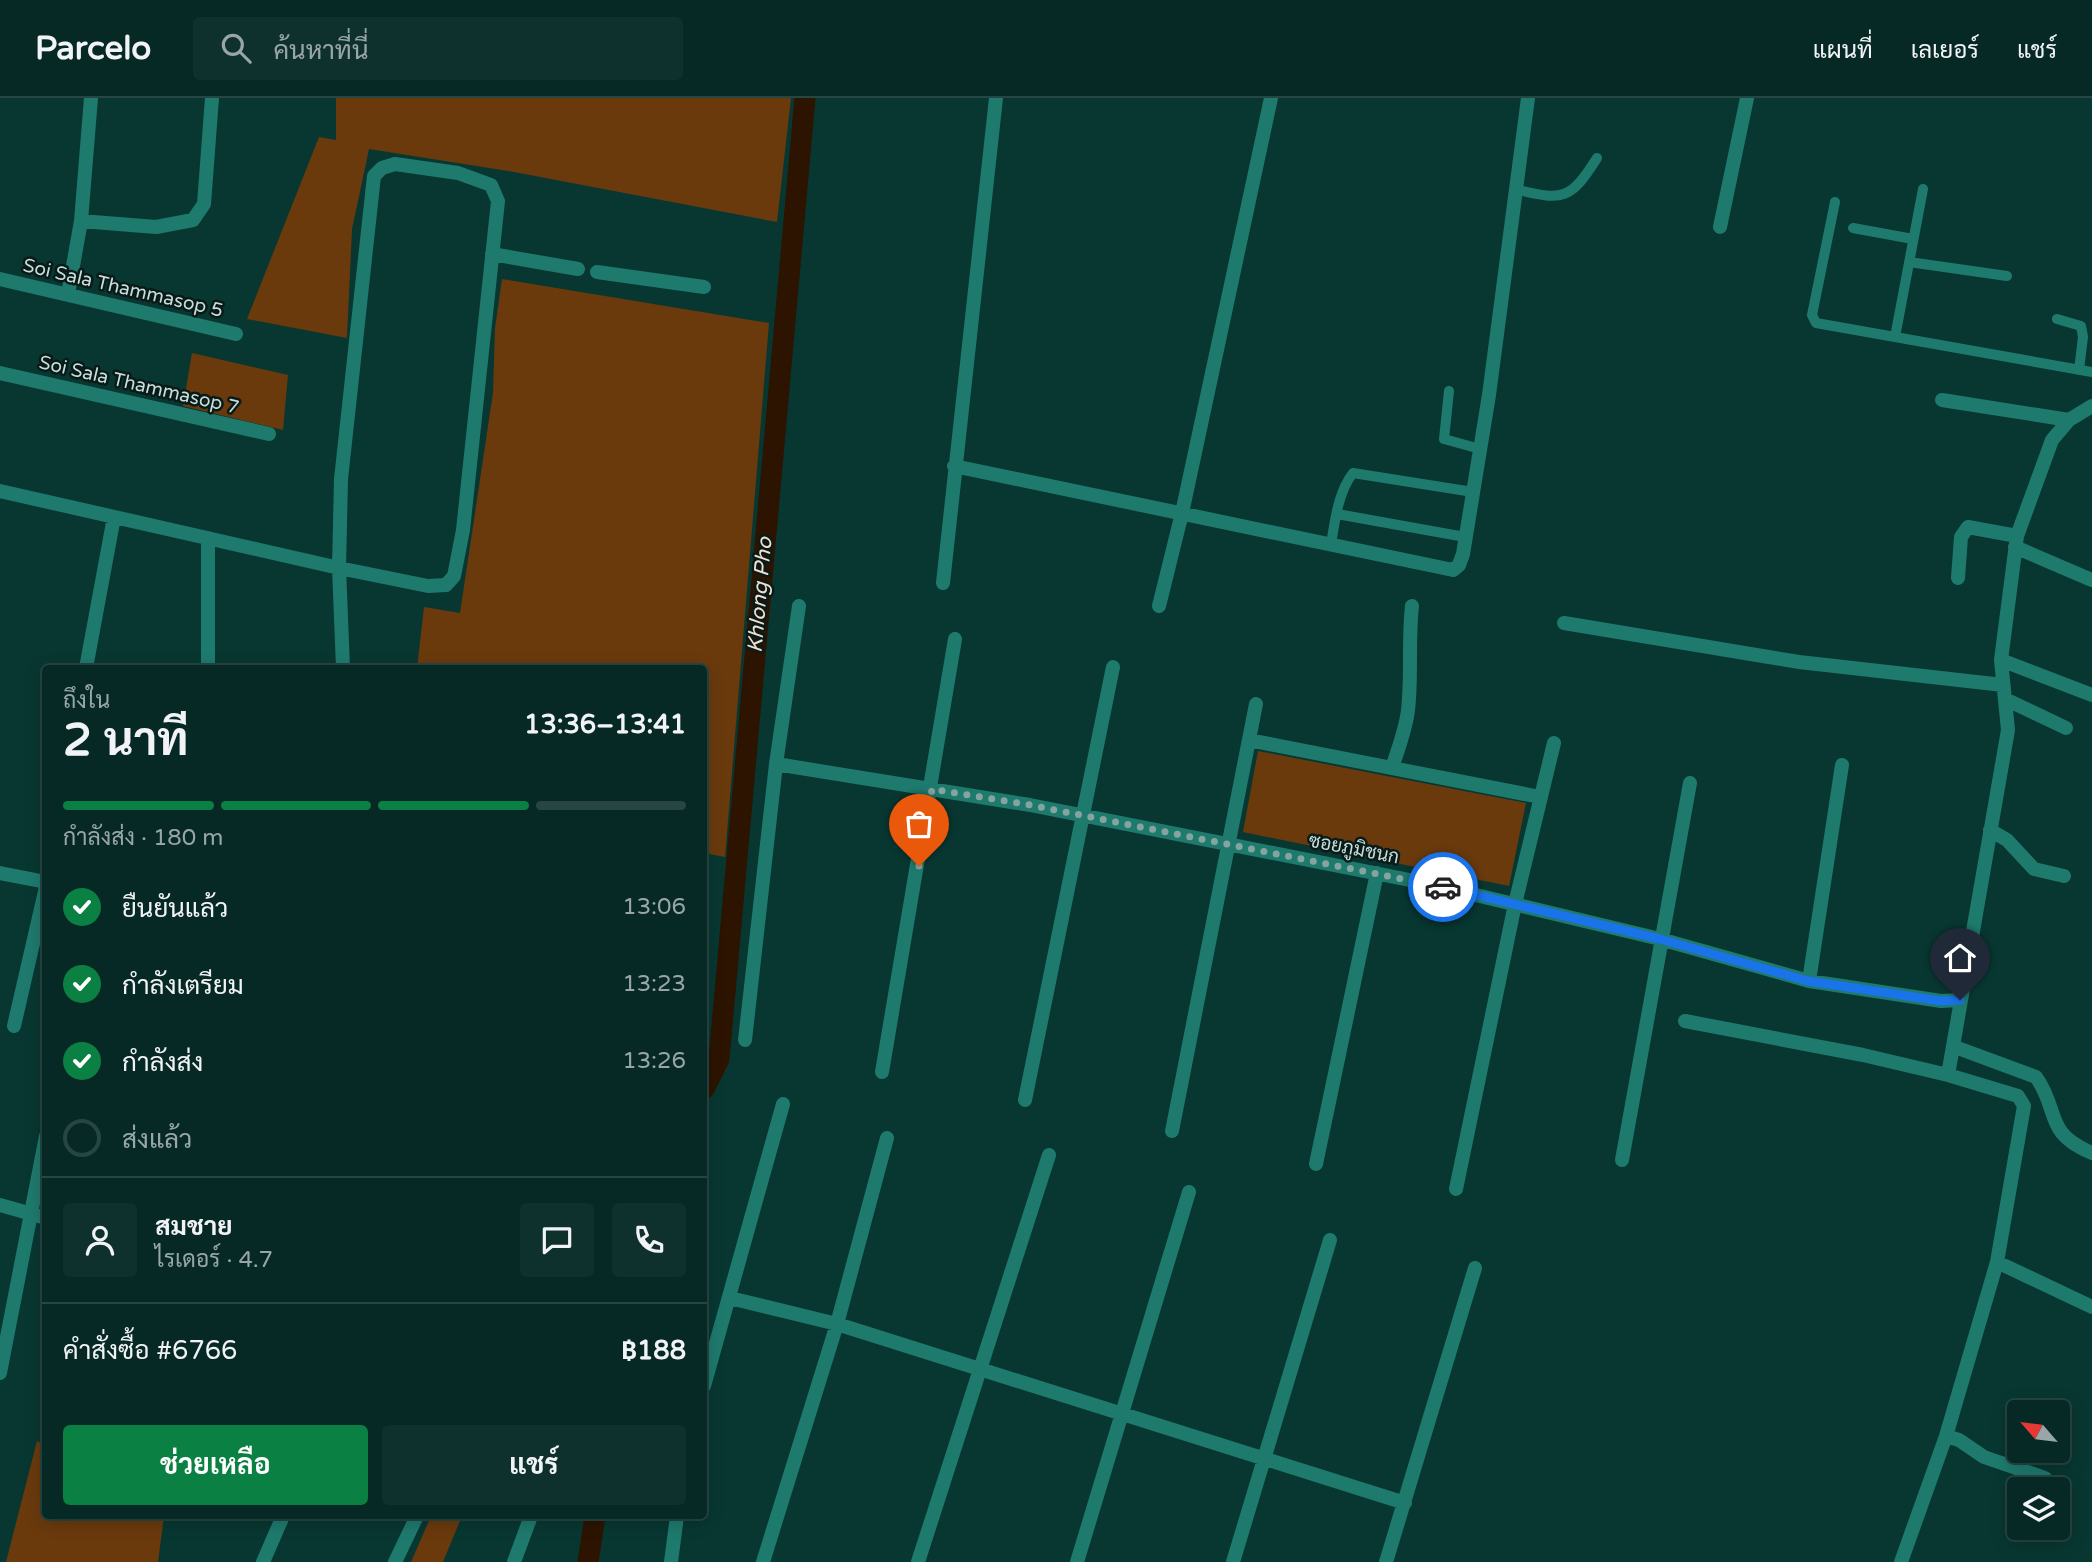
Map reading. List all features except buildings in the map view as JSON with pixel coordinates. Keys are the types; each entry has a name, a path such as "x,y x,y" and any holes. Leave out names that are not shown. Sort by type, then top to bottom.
{"street":[{"path":"68,294 81,220 92,98"},
{"path":"81,220 156,227 192,220 204,204 212,98"},
{"path":"943,583 996,98"},
{"path":"1159,606 1182,513 1271,98"},
{"path":"954,466 1331,544 1447,571 1459,565 1480,449 1518,190 1528,98"},
{"path":"1720,227 1747,98"},
{"path":"0,491 339,568 428,586 446,585 454,576 463,530 498,201 491,185 458,173 395,164 382,168 374,176 341,479 339,568 343,665"},
{"path":"492,254 578,269"},
{"path":"597,272 704,287"},
{"name":"Soi Sala Thammasop 5","path":"0,279 236,334"},
{"name":"Soi Sala Thammasop 7","path":"0,373 270,435"},
{"path":"1942,400 2069,419"},
{"path":"1948,1075 2008,730 2001,660 2016,541 2044,455 2069,419 2092,405"},
{"path":"87,665 114,517"},
{"path":"1958,578 1961,537 1968,527 2016,541 2092,580"},
{"path":"208,538 208,665"},
{"path":"745,1040 776,764 799,606"},
{"path":"1392,768 1408,714 1411,674 1408,647 1412,606"},
{"path":"1564,622 1799,662 2004,692 2066,728"},
{"path":"882,1072 932,789 955,639"},
{"path":"2001,660 2092,695"},
{"path":"1025,1100 1085,816 1113,667"},
{"path":"1172,1131 1256,704"},
{"path":"1250,740 1540,797"},
{"path":"1456,1189 1515,904 1554,743"},
{"name":"ซอยภูมิชนก","path":"776,764 1085,816 1377,873 1660,939 1808,981 1941,1001 1960,1000"},
{"path":"1808,981 1842,765"},
{"path":"1622,1160 1690,783"},
{"path":"1990,830 2007,840 2034,869 2064,876"},
{"path":"0,873 42,883"},
{"path":"1316,1164 1377,873"},
{"path":"15,1026 42,902"},
{"path":"1685,1021 1863,1055 1948,1075 2023,1099 1997,1262 1946,1436 1901,1562"},
{"path":"1955,1047 2036,1077 2055,1125 2064,1137 2092,1153"},
{"path":"707,1376 783,1104"},
{"path":"763,1562 837,1324 887,1138"},
{"path":"0,1373 42,1155"},
{"path":"918,1562 1049,1155"},
{"path":"1077,1562 1189,1192"},
{"path":"0,1205 42,1217"},
{"path":"1233,1562 1330,1240"},
{"path":"1997,1262 2092,1307"},
{"path":"1387,1562 1475,1268"},
{"path":"730,1298 837,1324 979,1371 1405,1503"},
{"path":"1946,1436 1959,1440 1984,1457 2042,1477"},
{"path":"263,1562 282,1519"},
{"path":"395,1562 416,1519"},
{"path":"514,1562 530,1519"},
{"path":"671,1562 677,1519"}],"lane":[{"path":"1518,190 1553,198 1567,194 1585,177 1597,159"},
{"path":"1895,337 1923,189"},
{"path":"1835,202 1812,319 1828,325 2092,372"},
{"path":"1853,228 1913,239"},
{"path":"1909,262 2007,276"},
{"path":"2057,319 2081,326 2083,337 2079,370"},
{"path":"1449,391 1444,439 1480,449"},
{"path":"1331,544 1337,513 1353,473 1473,492"},
{"path":"1337,513 1465,537"}],"shaded area":[{"path":"336,98 791,98 777,222 514,172 369,149 352,229 347,338 247,319 319,137 336,140"},
{"path":"502,279 769,323 725,857 707,854 707,665 417,665 424,607 460,613 493,393 495,328"},
{"path":"192,353 288,375 283,430 183,406"},
{"path":"1258,751 1526,803 1509,886 1243,832"},
{"path":"37,1441 42,1444 42,1519 164,1519 158,1562 6,1562"},
{"path":"430,1519 461,1519 443,1562 411,1562"}],"waterway":[{"name":"Khlong Pho","path":"707,1083 719,1059 805,98"},
{"name":"Khlong Pho","path":"588,1562 595,1519"}],"way so far":[{"path":"919,866 932,789 1030,805 1443,887"}],"route":[{"path":"1443,887 1660,939 1808,981 1941,1001 1960,1000"}]}
